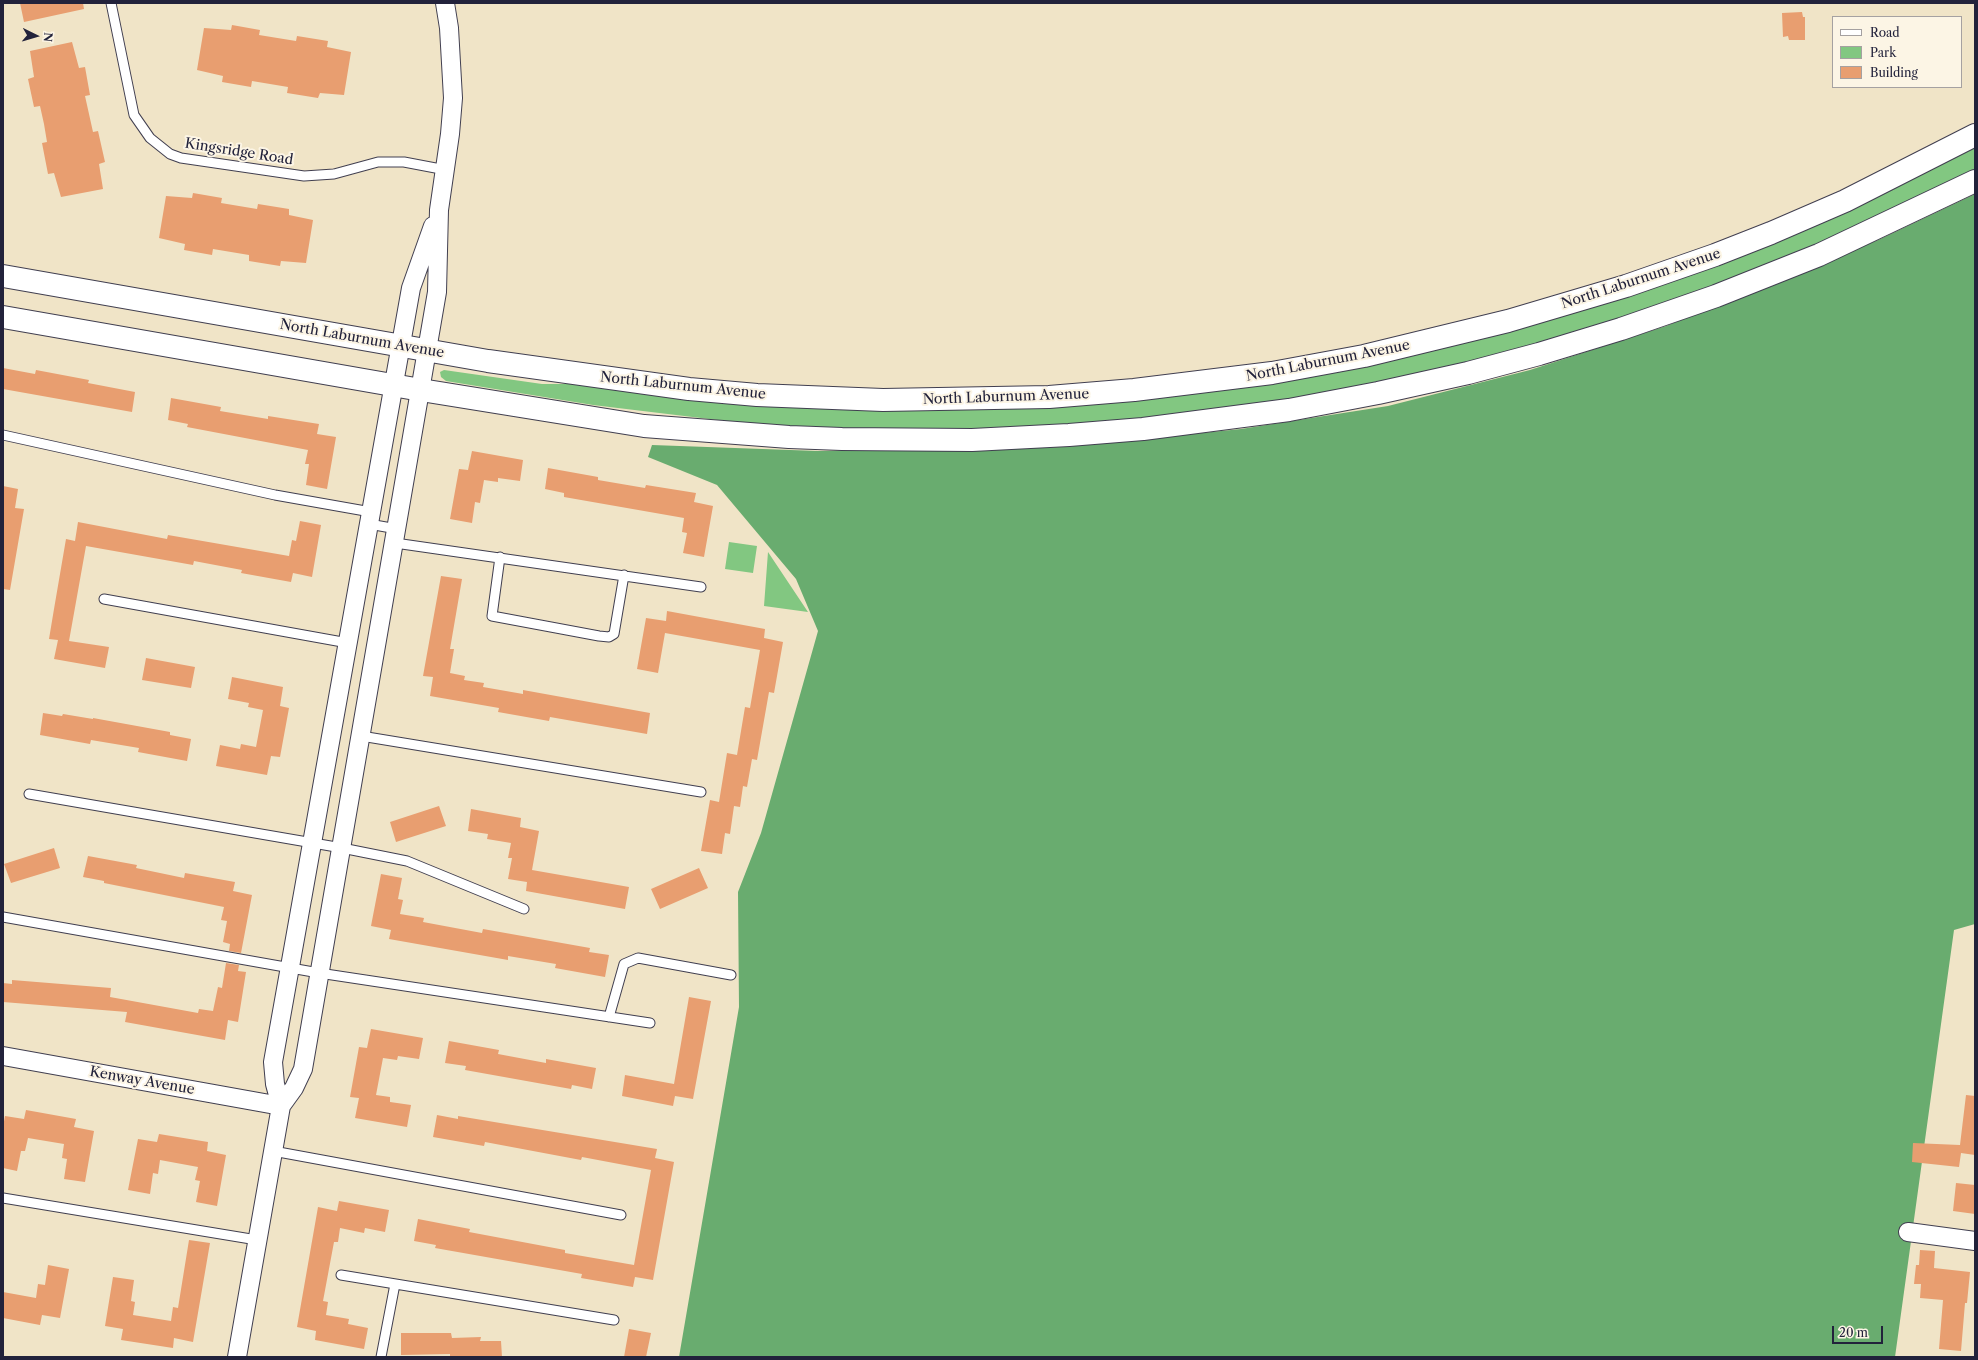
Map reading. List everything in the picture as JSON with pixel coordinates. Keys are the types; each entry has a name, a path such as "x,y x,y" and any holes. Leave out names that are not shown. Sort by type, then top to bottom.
{"main road":[{"name":"North Laburnum Avenue","path":"3,276 548,371 688,389 757,395 883,400 1049,397 1134,390 1272,373 1364,356 1508,321 1626,286 1715,255 1771,233 1845,201 1975,135"},
{"path":"3,317 421,390 644,426 789,437 842,439 972,440 1069,435 1144,429 1281,411 1378,394 1468,373 1621,329 1716,296 1819,255 1975,181"}],"street":[{"path":"281,1106 294,1088 303,1069 437,292 439,210 446,170 453,98 449,28 445,3"},
{"path":"237,1357 281,1106 275,1084 273,1062 411,288 439,210"},
{"name":"Kenway Avenue","path":"3,1056 281,1106"},
{"path":"1908,1232 1975,1241"}],"lane":[{"name":"Kingsridge Road","path":"111,3 134,115 150,138 170,154 181,158 304,176 334,174 378,162 404,162 446,170"},
{"path":"3,435 275,494 370,518 396,536 500,557 701,587"},
{"path":"500,557 492,616 598,636 609,637 614,634 624,575"},
{"path":"104,598 348,643"},
{"path":"361,736 701,792"},
{"path":"29,794 342,848 407,861 524,909"},
{"path":"3,917 319,974 650,1023"},
{"path":"609,1017 624,964 638,958 732,975"},
{"path":"273,1151 622,1215"},
{"path":"3,1198 257,1240"},
{"path":"341,1274 614,1320"},
{"path":"381,1357 395,1284"}],"green space":[{"path":"1975,147 1975,170 1793,256 1655,307 1533,346 1403,379 1282,401 1157,417 1039,427 897,430 759,425 593,405 446,381 441,377 440,372 444,370 542,384 579,384 987,407 1511,329"},
{"path":"1975,194 1975,924 1954,930 1895,1357 679,1357 739,1007 738,892 761,833 818,631 796,579 717,485 648,457 652,445 818,451 1064,447 1241,429 1388,406 1530,370 1666,326 1878,240"},
{"path":"729,542 757,546 753,573 725,569"},
{"path":"768,552 808,612 764,606"}],"building":[{"path":"20,3 83,3 84,9 24,22"},
{"path":"1802,12 1803,17 1805,17 1805,40 1789,40 1788,36 1783,37 1782,13"},
{"path":"232,25 260,30 259,35 296,41 297,36 328,41 327,47 351,52 344,95 320,93 318,98 287,93 288,87 252,81 251,87 222,82 223,76 197,70 204,28 231,30"},
{"path":"72,42 79,68 85,67 90,95 85,96 93,132 98,131 105,162 99,164 103,189 61,197 54,173 48,174 42,143 47,142 44,124 40,106 34,107 28,79 34,77 30,51"},
{"path":"193,193 222,198 221,203 257,209 258,204 289,209 289,215 313,220 306,263 281,261 280,266 249,261 249,255 213,249 212,255 184,250 185,244 159,238 166,196 192,198"},
{"path":"3,368 35,374 36,370 89,380 88,383 135,392 132,412 3,389"},
{"path":"171,398 221,407 220,411 268,419 268,416 319,424 317,434 336,437 327,489 306,485 309,464 305,464 308,450 187,427 188,424 168,420"},
{"path":"472,451 523,460 520,481 498,478 498,482 484,480 480,503 475,502 472,523 450,519 459,469 468,470"},
{"path":"548,468 598,477 598,480 645,488 646,485 696,493 694,502 713,506 704,557 683,553 687,533 682,532 684,518 564,497 564,493 545,489"},
{"path":"3,486 18,489 15,508 24,509 10,590 3,589"},
{"path":"300,521 321,525 312,577 293,573 291,582 241,573 242,570 194,561 193,565 86,546 69,641 109,647 105,668 54,659 58,640 49,639 66,539 75,541 78,522 167,539 168,535 289,556 292,540 296,541"},
{"path":"441,576 462,579 450,649 454,649 450,673 465,676 464,680 484,683 483,687 523,694 523,690 650,713 647,734 550,717 549,721 498,712 499,708 430,696 433,677 423,676"},
{"path":"667,611 765,629 764,638 783,642 774,693 769,692 757,760 752,759 747,787 743,786 740,807 734,806 730,834 725,833 722,854 701,851 710,800 719,802 727,753 737,755 745,707 750,708 760,650 665,633 658,673 637,669 646,618 666,621"},
{"path":"146,658 195,667 191,688 142,680"},
{"path":"232,677 283,687 280,706 289,708 280,757 271,756 267,775 216,766 220,745 240,749 241,744 256,747 263,710 248,707 249,703 228,699"},
{"path":"43,713 93,718 170,732 170,735 191,739 187,761 138,752 139,748 91,740 90,744 40,735"},
{"path":"439,806 446,826 396,842 390,822"},
{"path":"471,809 521,818 520,827 539,831 532,870 629,887 625,909 526,891 527,882 508,879 512,858 508,858 511,843 487,839 488,834 468,831"},
{"path":"54,848 60,868 11,883 4,864"},
{"path":"88,856 137,865 136,868 184,878 185,873 235,882 233,891 252,895 241,953 229,951 230,944 223,942 227,921 221,920 224,907 104,883 104,881 83,877"},
{"path":"699,868 708,888 660,909 651,889"},
{"path":"381,874 402,878 398,899 403,900 400,914 424,918 423,922 482,933 483,929 590,948 589,952 609,955 605,977 555,968 556,964 508,956 508,960 389,939 391,930 371,926"},
{"path":"226,963 239,965 238,971 246,972 238,1022 228,1020 225,1040 125,1022 127,1012 3,1002 3,983 12,984 12,980 111,988 110,997 198,1013 199,1009 213,1011 218,987 222,988"},
{"path":"689,997 711,1001 693,1099 675,1096 673,1106 622,1096 625,1075 674,1084"},
{"path":"371,1029 423,1038 419,1059 398,1056 397,1060 383,1058 376,1095 390,1097 390,1102 411,1105 407,1127 355,1118 359,1098 350,1097 359,1047 367,1048"},
{"path":"449,1041 499,1050 498,1054 546,1063 546,1059 596,1068 592,1089 572,1085 571,1089 465,1070 466,1066 445,1063"},
{"path":"1966,1095 1975,1096 1975,1155 1961,1153 1959,1167 1912,1162 1913,1143 1960,1145"},
{"path":"26,1110 76,1119 74,1127 94,1131 85,1182 64,1179 67,1159 62,1158 64,1144 28,1138 25,1151 21,1151 17,1171 3,1168 3,1127 5,1116 24,1119"},
{"path":"437,1115 458,1119 458,1116 657,1149 655,1158 674,1162 653,1280 635,1277 633,1287 581,1278 582,1274 435,1248 436,1245 414,1241 418,1219 470,1229 469,1232 565,1250 565,1253 634,1265 651,1170 582,1157 581,1160 485,1142 484,1146 433,1137"},
{"path":"159,1134 208,1142 207,1151 226,1155 217,1206 196,1202 200,1181 195,1180 198,1167 160,1160 158,1174 153,1173 150,1194 128,1190 138,1139 157,1142"},
{"path":"1956,1183 1975,1185 1975,1214 1953,1211"},
{"path":"339,1201 389,1210 385,1232 365,1228 364,1233 340,1228 338,1242 334,1242 323,1301 328,1302 326,1315 349,1319 348,1324 368,1328 364,1349 315,1340 316,1331 297,1327 318,1207 337,1211"},
{"path":"189,1240 210,1243 193,1342 174,1338 173,1348 121,1340 123,1329 105,1326 113,1277 134,1280 131,1301 135,1302 133,1315 171,1321 173,1307 178,1308"},
{"path":"1920,1250 1935,1251 1934,1268 1970,1272 1967,1303 1965,1303 1961,1351 1939,1349 1943,1300 1920,1298 1921,1284 1914,1284 1916,1265 1919,1265"},
{"path":"48,1265 69,1269 60,1318 42,1315 40,1325 3,1318 3,1292 36,1298 38,1284 45,1285"},
{"path":"629,1329 651,1333 646,1357 624,1357"},
{"path":"401,1333 451,1333 452,1338 481,1337 480,1341 501,1341 502,1357 450,1357 450,1354 401,1355"}]}
